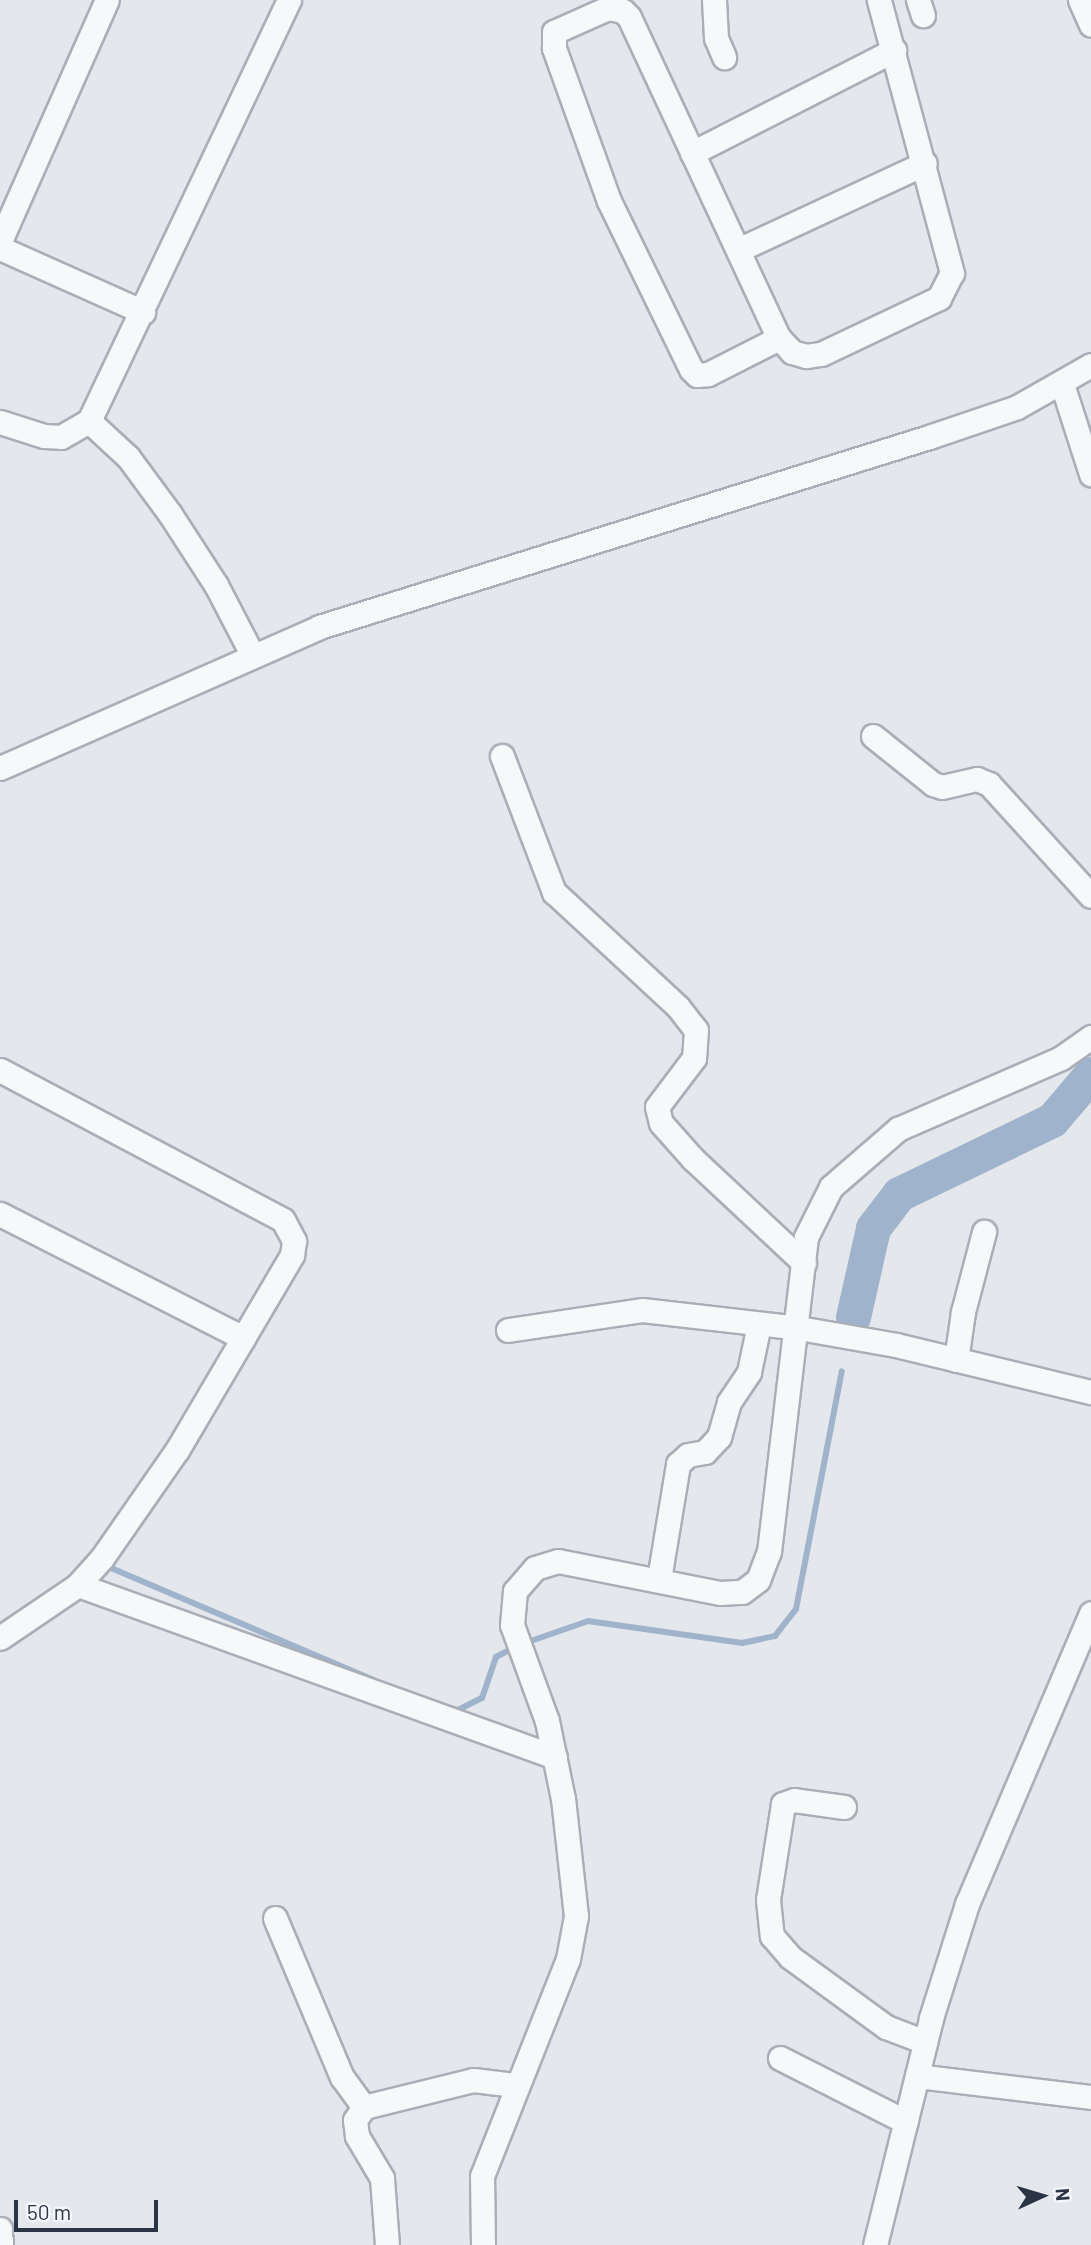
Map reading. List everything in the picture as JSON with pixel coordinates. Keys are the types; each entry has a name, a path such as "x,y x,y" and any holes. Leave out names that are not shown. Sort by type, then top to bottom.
{"street":[{"path":"0,241 107,0"},
{"path":"0,422 44,436 61,437 89,421 144,312 289,0"},
{"path":"714,0 716,38 724,57"},
{"path":"779,338 708,374 697,375 633,254 609,201 553,38 558,28 608,8 622,11 779,338 792,352 821,354 939,298 948,286 949,252 879,0"},
{"path":"1080,0 1091,25"},
{"path":"692,153 894,50"},
{"path":"738,250 925,163"},
{"path":"0,248 144,312"},
{"path":"0,768 253,656 371,610 929,437 1017,407 1062,384 1091,365"},
{"path":"1062,384 1091,474"},
{"path":"89,421 128,457 170,514 216,585 253,656"},
{"path":"873,736 933,784 950,786 977,779 989,784 1091,896"},
{"path":"502,756 554,892 678,1007 696,1030 695,1058 657,1107 662,1123 803,1263"},
{"path":"483,2245 482,2176 515,2085 568,1959 576,1916 569,1837 555,1757 512,1625 515,1591 524,1577 546,1563 574,1563 720,1593 742,1592 758,1580 769,1552 799,1328 803,1263 813,1217 831,1187 863,1155 898,1129 1061,1058 1090,1040"},
{"path":"0,1070 283,1220 291,1229 292,1255 177,1450 110,1546 86,1577 0,1639"},
{"path":"0,1214 243,1338"},
{"path":"956,1360 961,1321 984,1232"},
{"path":"508,1330 626,1309 799,1328 956,1360 1091,1392"},
{"path":"659,1579 678,1464 688,1455 705,1451 719,1437 729,1402 750,1372 759,1324"},
{"path":"86,1577 555,1757"},
{"path":"876,2245 925,2042 967,1904 1091,1613"},
{"path":"844,1807 794,1800 783,1804 768,1900 772,1937 790,1958 886,2027 925,2042"},
{"path":"275,1918 342,2077 364,2107"},
{"path":"780,2058 906,2122"},
{"path":"917,2076 1091,2097"},
{"path":"387,2245 382,2178 357,2136 355,2120 364,2107 473,2080 515,2085"},
{"path":"0,2229 1,2245"}],"waterway":[{"path":"853,1317 873,1228 899,1194 1052,1120 1091,1074"},
{"path":"525,1643 588,1621 742,1643 775,1636 796,1609 842,1371"},
{"path":"111,1568 373,1680"},
{"path":"449,1708 458,1710 482,1698 496,1657 515,1647"}]}
